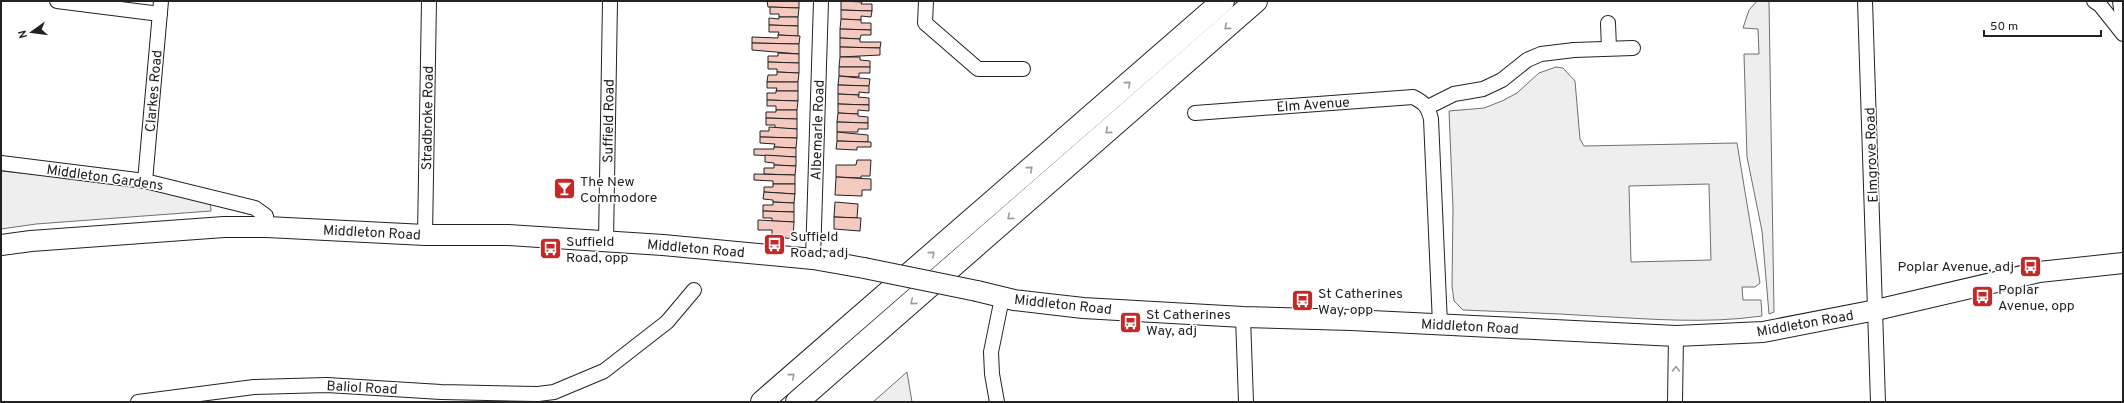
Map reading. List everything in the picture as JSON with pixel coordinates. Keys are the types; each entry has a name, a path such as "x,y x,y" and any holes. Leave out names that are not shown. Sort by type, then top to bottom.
{"highway":[{"path":"762,402 1223,1"},
{"path":"797,402 1256,1"}],"main road":[{"name":"Middleton Road","path":"1,245 31,240 224,227 267,227 425,235 508,235 606,241 813,259 977,291 1002,298 1083,308 1243,317 1440,324 1676,336 1763,332 1876,310 2039,272 2123,263"}],"street":[{"path":"57,1 161,7"},
{"name":"Stradbroke Road","path":"425,235 429,1"},
{"name":"Suffield Road","path":"606,241 610,1"},
{"name":"Albemarle Road","path":"813,259 821,1"},
{"path":"926,1 926,23 978,69 1022,69"},
{"name":"Elmgrove Road","path":"1865,1 1878,402"},
{"path":"2094,1 2100,5 2123,34"},
{"path":"2120,1 2123,25"},
{"name":"Clarkes Road","path":"145,181 161,7"},
{"path":"1608,23 1609,48"},
{"path":"1440,324 1431,119 1428,107 1454,94 1482,89 1502,80 1527,60 1541,54 1609,48 1633,48"},
{"name":"Elm Avenue","path":"1195,113 1413,97 1428,107"},
{"name":"Middleton Gardens","path":"1,163 145,181 255,208 266,216 267,227"},
{"name":"Baliol Road","path":"138,402 254,387 327,385 442,397 538,394 554,392 571,386 604,370 667,322 694,290"},
{"path":"997,402 992,374 991,352 1002,298"},
{"path":"1243,317 1246,402"},
{"path":"1675,402 1676,336"}],"shaded area":[{"path":"1757,1 1769,1 1774,312 1769,314 1762,231 1747,157 1744,54 1759,54 1758,29 1743,28 1749,10"},
{"path":"1556,67 1563,68 1575,81 1580,139 1584,146 1737,143 1760,283 1755,287 1742,287 1743,300 1761,300 1762,316 1720,320 1678,320 1463,310 1454,301 1452,286 1453,208 1449,111 1484,108 1502,101 1517,93 1539,73","holes":["1709,184 1711,260 1631,262 1629,186"]},
{"path":"1,171 131,184 210,200 211,211 36,224 1,229"},
{"path":"907,372 912,402 873,402"}],"building":[{"path":"767,1 799,1 799,8 768,7"},
{"path":"841,1 872,4 872,11 841,10"},
{"path":"770,7 799,8 798,17 779,17 779,14 770,14"},
{"path":"841,10 872,11 871,17 861,16 861,20 841,19"},
{"path":"779,17 798,17 798,26 769,25 769,18 779,19"},
{"path":"841,19 861,20 861,23 871,23 871,30 840,29"},
{"path":"769,25 798,26 798,36 778,35 779,32 769,32"},
{"path":"840,29 871,30 871,35 861,35 860,39 840,38"},
{"path":"778,35 800,36 799,44 752,43 752,37 778,38"},
{"path":"840,38 860,39 860,42 881,42 880,48 840,47"},
{"path":"752,43 799,44 799,54 752,50"},
{"path":"840,47 880,48 880,55 840,57"},
{"path":"778,53 799,54 799,63 768,62 768,56 778,56"},
{"path":"840,57 860,57 860,60 870,61 870,67 839,67"},
{"path":"768,62 799,63 799,73 777,72 777,69 768,69"},
{"path":"839,67 870,67 870,73 859,73 859,77 839,76"},
{"path":"777,72 799,73 798,82 767,82 768,75 777,75"},
{"path":"839,76 870,79 869,86 838,85"},
{"path":"767,82 798,82 798,91 776,91 777,88 767,88"},
{"path":"838,85 869,86 869,93 859,92 859,95 838,94"},
{"path":"776,91 798,91 798,101 767,100 767,93 776,93"},
{"path":"838,94 859,95 858,97 869,98 869,105 838,104"},
{"path":"767,100 798,101 797,110 776,110 776,106 767,106"},
{"path":"838,104 869,105 869,111 858,110 858,114 838,113"},
{"path":"776,110 797,110 797,119 766,118 766,112 776,112"},
{"path":"838,113 858,114 858,116 868,117 868,123 837,122"},
{"path":"766,118 797,119 797,129 775,128 775,125 766,125"},
{"path":"837,122 868,123 868,129 858,129 858,132 837,132"},
{"path":"769,127 797,129 797,138 760,137 760,131 769,131"},
{"path":"837,132 868,135 868,142 837,141"},
{"path":"760,137 797,138 796,148 774,147 775,144 760,143"},
{"path":"837,141 871,142 871,147 857,147 857,150 836,149"},
{"path":"774,147 796,148 796,157 754,155 754,149 774,149"},
{"path":"765,155 796,157 796,166 774,165 774,163 765,162"},
{"path":"857,160 871,160 870,176 861,176 861,178 836,177 836,165 856,165"},
{"path":"774,165 796,166 795,175 764,174 764,168 774,168"},
{"path":"754,174 795,175 795,184 773,184 773,181 754,180"},
{"path":"836,177 871,179 871,190 862,190 862,196 835,195"},
{"path":"773,184 795,184 795,194 764,192 764,187 773,187"},
{"path":"764,192 795,194 794,203 773,202 773,200 763,199"},
{"path":"773,202 794,203 794,212 763,211 763,205 773,205"},
{"path":"835,202 858,204 857,218 834,217"},
{"path":"763,211 794,212 794,222 772,221 772,218 763,218"},
{"path":"834,217 861,218 860,231 834,229"},
{"path":"758,220 794,222 793,239 772,236 772,230 758,230"}],"place":[{"name":"The New Commodore","path":"565,189"},
{"name":"Suffield Road, adj","path":"774,244"},
{"name":"Suffield Road, opp","path":"550,249"},
{"name":"Poplar Avenue, adj","path":"2030,266"},
{"name":"Poplar Avenue, opp","path":"1983,297"},
{"name":"St Catherines Way, opp","path":"1303,301"},
{"name":"St Catherines Way, adj","path":"1131,322"}]}
